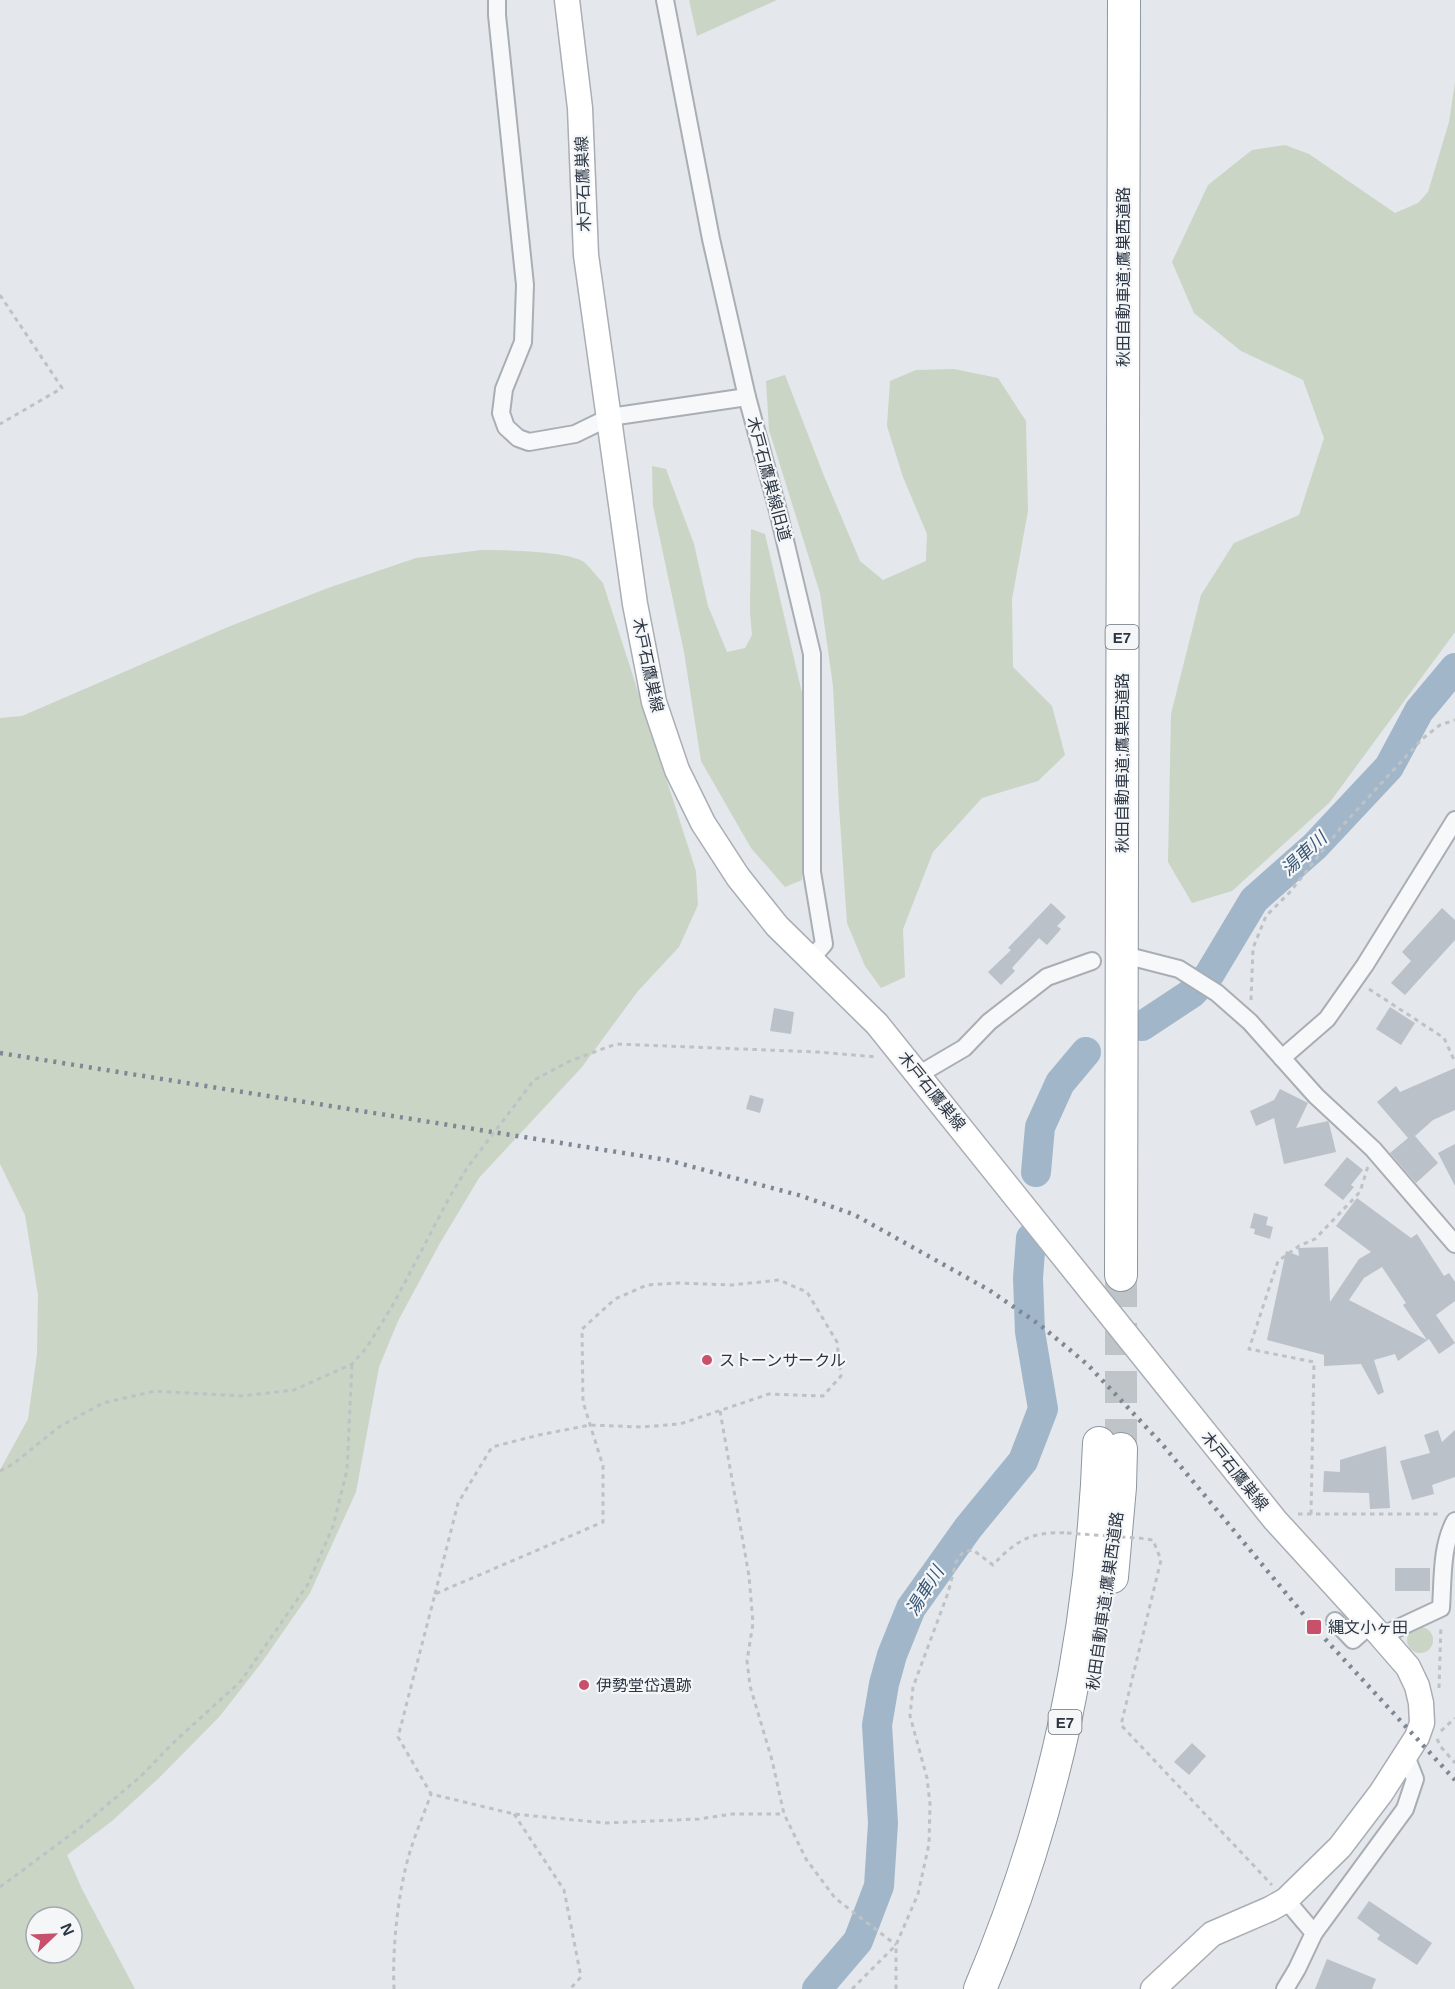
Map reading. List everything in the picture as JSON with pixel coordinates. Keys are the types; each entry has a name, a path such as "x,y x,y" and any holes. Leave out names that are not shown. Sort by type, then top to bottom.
{"highway":[{"name":"秋田自動車道;鷹巣西道路","path":"1107,0 1105,1079 1111,1273 1124,0"},
{"name":"秋田自動車道;鷹巣西道路","path":"980,1989 1006,1927 1051,1786 1082,1641 1097,1501 1110,1446 1119,1506 1112,1575 1089,1716 1063,1823 1041,1894 1014,1962 1000,1989"}],"main road":[{"name":"木戸石鷹巣線","path":"567,0 580,108 586,255 635,604 654,702 677,770 703,823 738,877 777,926 877,1024 1275,1520 1371,1634 1408,1668 1417,1686 1422,1723 1417,1737 1406,1756 1340,1847 1286,1900 1212,1934 1153,1989"}],"street":[{"path":"497,0 496,15 525,285 523,342 504,389 501,413 506,427 518,438 529,442 575,434 610,417 747,397"},
{"name":"木戸石鷹巣線旧道","path":"665,0 711,239 747,397 777,507 812,654 812,872 824,944 811,959"},
{"path":"1282,1058 1327,1018 1354,980 1455,820"},
{"path":"1136,958 1179,969 1218,993 1250,1022 1317,1096 1373,1149 1455,1244"},
{"path":"918,1075 964,1048 989,1022 1047,977 1092,961"},
{"path":"1335,1621 1353,1640 1441,1608 1450,1529 1449,1517"},
{"path":"1285,1989 1314,1933 1405,1809 1415,1779 1406,1756"},
{"path":"1286,1900 1314,1933"}],"path":[{"path":"0,295 62,388 0,424"},
{"path":"1250,1022 1253,948 1266,916 1290,891 1343,825 1422,739 1440,725 1455,720"},
{"path":"1354,980 1444,1038 1455,1062"},
{"path":"0,1471 13,1464 59,1427 103,1403 155,1391 241,1396 294,1390 352,1364 367,1347 394,1303 467,1168 534,1080 570,1061 616,1044 817,1052 875,1057 899,1051"},
{"path":"1311,1514 1314,1362 1250,1349 1278,1261 1299,1246 1315,1239 1360,1192 1373,1149"},
{"path":"435,1594 603,1522 603,1466 590,1425 583,1402 582,1329 615,1299 647,1285 679,1282 732,1285 779,1280 807,1292 837,1342 841,1376 823,1396 769,1394 680,1424 590,1425 539,1434 492,1447 458,1503 398,1737 431,1794 514,1815 605,1823 784,1814"},
{"path":"0,1887 81,1827 132,1784 171,1744 242,1680 308,1584 333,1526 347,1470 352,1364"},
{"path":"720,1410 749,1576 753,1623 747,1661 750,1686 772,1760 784,1814 806,1859 835,1898 896,1946"},
{"path":"1275,1520 1282,1514 1449,1517"},
{"path":"896,1989 896,1946 918,1894 929,1844 930,1804 927,1778 910,1716 913,1687 948,1593 956,1562 963,1552 973,1550 993,1565 1008,1549 1045,1532 1153,1540 1161,1560 1121,1725 1286,1900"},
{"path":"1439,1693 1441,1608"},
{"path":"1436,1736 1455,1718"},
{"path":"1437,1725 1436,1736 1441,1747 1455,1763"},
{"path":"394,1989 393,1974 402,1884 408,1857 431,1794"},
{"path":"514,1815 564,1890 581,1977 570,1989"},
{"path":"852,1989 896,1946"}],"green space":[{"path":"689,0 777,0 697,36"},
{"path":"1455,82 1455,632 1330,802 1232,891 1192,903 1168,862 1171,714 1201,595 1234,543 1299,515 1324,438 1303,380 1241,351 1194,313 1172,262 1208,185 1252,150 1285,145 1309,154 1395,213 1418,203 1428,192 1449,122"},
{"path":"954,369 998,378 1026,421 1028,511 1012,599 1013,667 1052,706 1065,755 1038,781 982,798 933,852 903,929 905,977 881,988 865,966 847,923 833,686 820,593 769,430 766,381 785,375 860,561 883,580 926,561 927,534 903,477 887,426 890,381 916,370"},
{"path":"652,466 666,469 694,544 708,606 727,652 745,648 752,635 751,529 765,534 802,693 802,880 785,887 751,848 701,761 684,652 653,506"},
{"path":"482,550 551,553 584,562 603,583 696,871 698,905 679,947 638,991 582,1067 479,1178 440,1243 398,1321 379,1367 356,1492 310,1593 262,1662 220,1716 159,1778 112,1821 67,1855 82,1889 135,1989 0,1989 0,1470 28,1419 37,1354 38,1295 25,1215 0,1164 0,718 22,716 228,627 328,588 416,558"},
{"path":"1420,1627 1429,1631 1433,1640 1429,1649 1420,1653 1411,1649 1407,1640 1411,1631"}],"building":[{"path":"1051,903 1066,917 1057,926 1061,929 1047,945 1039,938 1012,968 1015,971 1001,985 988,972 1011,950 1008,948"},
{"path":"1442,908 1455,920 1455,940 1405,995 1391,983 1411,961 1402,952"},
{"path":"1390,1007 1415,1023 1401,1045 1376,1029"},
{"path":"774,1008 794,1012 791,1034 770,1031"},
{"path":"1455,1068 1455,1110 1433,1120 1415,1136 1438,1163 1416,1183 1390,1153 1408,1138 1377,1102 1396,1086 1400,1092"},
{"path":"1280,1089 1308,1103 1296,1128 1328,1121 1336,1152 1284,1164 1274,1118 1256,1126 1250,1111 1274,1100"},
{"path":"750,1095 764,1099 760,1113 746,1109"},
{"path":"1455,1144 1455,1186 1438,1153"},
{"path":"1347,1157 1363,1170 1351,1185 1354,1187 1343,1200 1324,1185"},
{"path":"1357,1198 1411,1238 1417,1234 1444,1276 1449,1273 1455,1282 1455,1301 1436,1315 1455,1343 1439,1354 1429,1339 1398,1361 1395,1354 1374,1360 1384,1392 1378,1395 1361,1364 1324,1366 1324,1355 1267,1340 1286,1251 1299,1256 1298,1248 1328,1247 1330,1302 1359,1259 1371,1252 1336,1226","holes":["1382,1267 1406,1303 1403,1305 1427,1340 1349,1300 1364,1278"]},
{"path":"1254,1213 1268,1217 1266,1225 1273,1227 1270,1239 1254,1234 1255,1229 1250,1228"},
{"path":"1438,1430 1442,1442 1455,1430 1455,1477 1432,1485 1434,1494 1412,1500 1400,1461 1430,1453 1424,1435"},
{"path":"1386,1446 1390,1508 1370,1509 1369,1493 1323,1492 1324,1471 1340,1472 1340,1460"},
{"path":"1395,1568 1430,1568 1430,1591 1395,1591"},
{"path":"1192,1743 1206,1756 1189,1775 1174,1762"},
{"path":"1369,1901 1432,1943 1417,1965 1377,1939 1380,1935 1357,1918"},
{"path":"1327,1959 1376,1979 1372,1989 1315,1989"}],"waterway":[{"name":"湯車川","path":"1142,1026 1192,993 1209,975 1254,900 1315,846 1389,767 1419,711 1455,668"},
{"name":"湯車川","path":"1036,1172 1040,1127 1060,1083 1086,1052"},
{"name":"湯車川","path":"817,1989 858,1941 879,1886 883,1823 877,1725 892,1655 911,1608 968,1528 1023,1461 1043,1409 1030,1332 1028,1278 1031,1238"}],"tunnel":[{"path":"1121,1275 1121,1449"}],"railway":[{"path":"0,1053 667,1160 802,1196 855,1215 989,1290 1040,1325 1088,1365 1162,1444 1314,1627 1455,1780"}],"place":[{"name":"ストーンサークル","path":"707,1360"},
{"name":"縄文小ヶ田","path":"1314,1627"},
{"name":"伊勢堂岱遺跡","path":"584,1685"}]}
